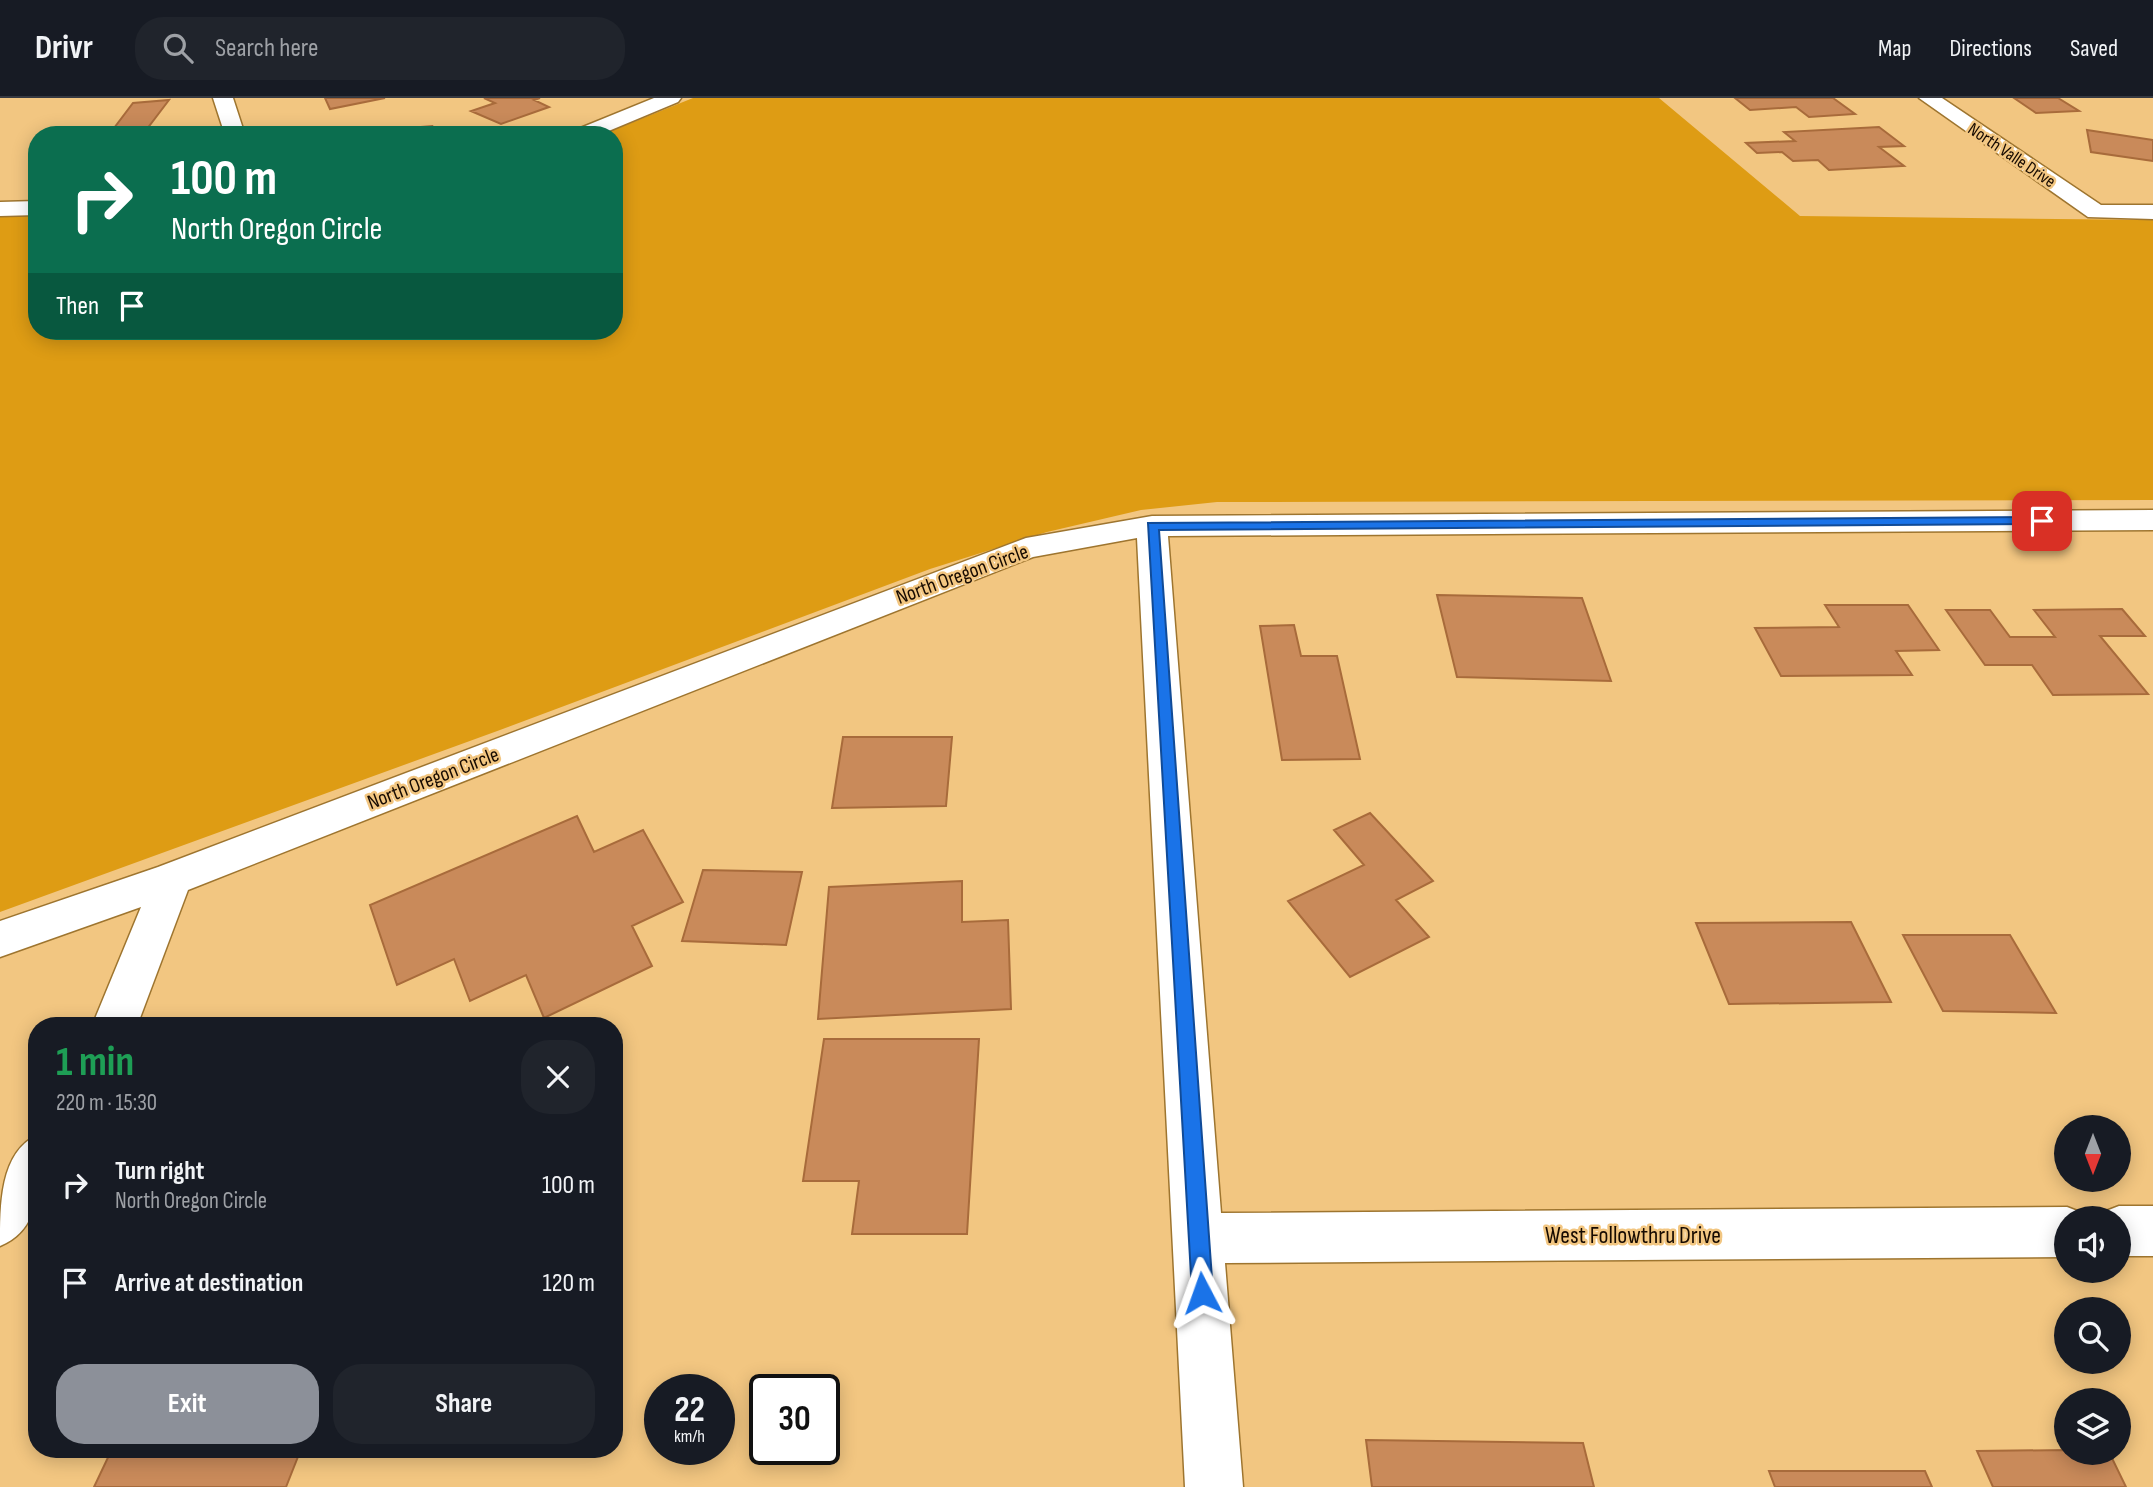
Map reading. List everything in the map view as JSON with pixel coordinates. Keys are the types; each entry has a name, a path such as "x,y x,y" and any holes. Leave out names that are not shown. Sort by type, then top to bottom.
{"street":[{"path":"223,98 232,126"},
{"path":"602,126 671,98"},
{"name":"North Valle Drive","path":"1929,98 2096,212 2153,212"},
{"path":"0,209 28,208"},
{"name":"North Oregon Circle","path":"0,939 172,879 1026,548 1153,526 2153,520"},
{"path":"1153,526 1214,1487"},
{"path":"118,1017 172,879"},
{"path":"0,1221 28,1173"},
{"path":"2131,1231 2153,1231"},
{"name":"West Followthru Drive","path":"1199,1238 2054,1232"}],"shaded area":[{"path":"693,98 1659,98 1800,216 2153,220 2153,500 1217,502 1141,510 1047,532 930,569 500,730 0,912 0,216 28,215 28,340 623,340 623,126"}],"building":[{"path":"325,98 385,98 330,109"},
{"path":"484,98 540,98 534,100 549,107 501,124 471,111 495,103"},
{"path":"1735,98 1833,98 1855,114 1809,117 1796,107 1750,110"},
{"path":"2014,98 2058,98 2079,111 2036,113"},
{"path":"169,100 149,126 116,126 133,103"},
{"path":"1879,127 1904,146 1879,147 1904,166 1829,170 1818,160 1793,161 1782,152 1757,153 1746,143 1795,141 1784,132"},
{"path":"2087,130 2153,140 2153,161 2091,152"},
{"path":"1437,595 1582,598 1611,681 1457,677"},
{"path":"1825,605 1908,605 1939,650 1896,651 1912,675 1781,676 1755,628 1839,627"},
{"path":"2122,609 2145,636 2100,636 2148,694 2053,695 2032,665 1985,665 1946,610 1990,610 2010,637 2055,637 2034,610"},
{"path":"1294,625 1301,656 1337,656 1360,759 1282,760 1260,626"},
{"path":"843,737 952,737 946,806 832,808"},
{"path":"1370,813 1433,881 1396,900 1429,937 1350,977 1288,901 1364,865 1334,830"},
{"path":"577,816 594,852 643,830 683,902 632,926 652,966 546,1017 544,1017 526,975 470,1001 454,959 397,985 370,905"},
{"path":"703,870 802,872 786,945 682,941"},
{"path":"962,881 962,922 1008,920 1011,1009 818,1019 829,887"},
{"path":"1851,922 1891,1002 1729,1004 1696,923"},
{"path":"1903,935 2010,935 2056,1013 1943,1011"},
{"path":"824,1039 979,1039 967,1234 852,1234 859,1181 803,1181"},
{"path":"1366,1440 1583,1443 1594,1487 1372,1487"},
{"path":"2054,1450 2054,1465 2115,1465 2126,1487 1993,1487 1977,1451"},
{"path":"108,1458 297,1458 286,1487 94,1487"},
{"path":"1769,1471 1925,1471 1932,1487 1775,1487"}],"route":[{"path":"1202,1293 1153,526 2042,521"}]}
